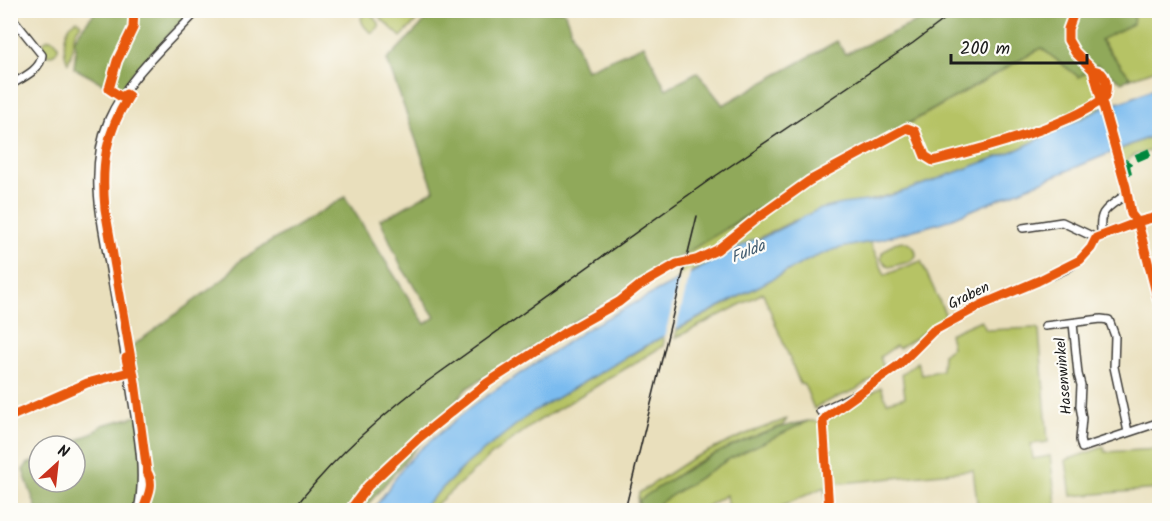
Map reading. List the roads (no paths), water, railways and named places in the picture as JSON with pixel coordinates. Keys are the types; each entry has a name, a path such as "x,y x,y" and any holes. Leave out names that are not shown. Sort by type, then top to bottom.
{"street":[{"path":"138,510 141,467 129,372 100,212 97,188 100,152 109,120 121,97 198,10"},
{"path":"1075,10 1069,24 1068,40 1075,52 1094,70 1125,181 1131,214 1138,223 1160,308"},
{"path":"10,15 42,55 34,70 10,85"},
{"path":"1099,237 1102,213 1109,204 1128,193"},
{"path":"1023,228 1062,222 1099,237 1160,216"},
{"name":"Graben","path":"820,411 852,397 882,378 899,365 933,331 981,305 1080,260 1099,237"},
{"name":"Hasenwinkel","path":"1045,326 1109,320 1115,336 1114,367 1128,432"},
{"name":"Hasenwinkel","path":"1073,323 1081,385 1080,440 1082,448 1160,422"},
{"path":"10,417 87,383 129,372"}],"water":[{"name":"Fulda","path":"1159,86 1159,133 943,222 835,249 810,259 645,346 531,413 469,462 420,510 373,510 404,466 417,452 476,403 590,327 753,240 758,240 817,210 875,200 908,190 1019,149 1107,106"}],"railway":[{"path":"293,510 349,447 414,391 708,181 913,43 957,10"},
{"path":"625,510 697,216"}]}
